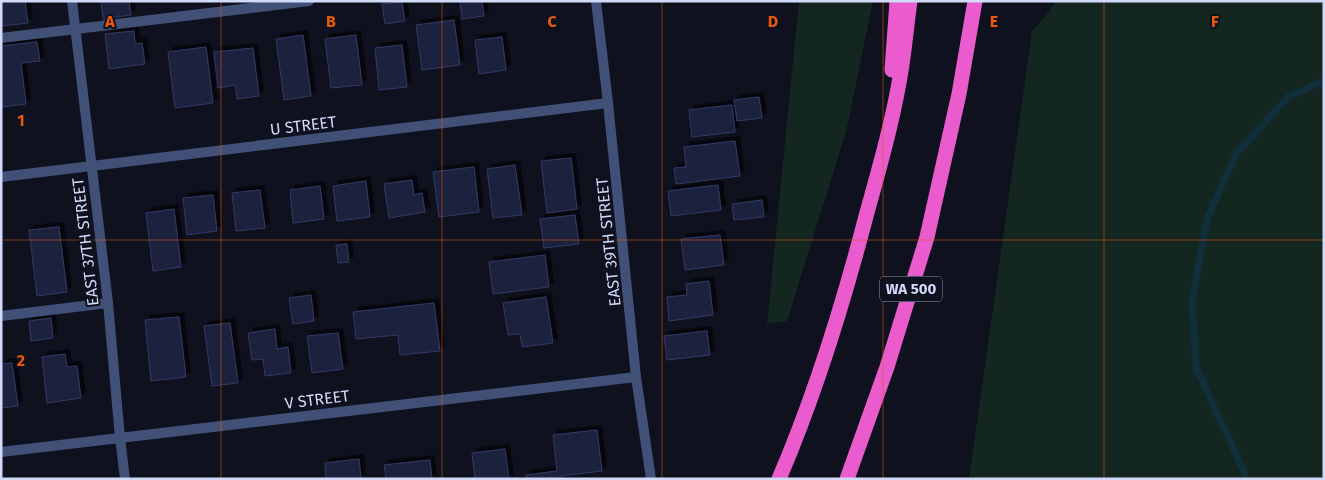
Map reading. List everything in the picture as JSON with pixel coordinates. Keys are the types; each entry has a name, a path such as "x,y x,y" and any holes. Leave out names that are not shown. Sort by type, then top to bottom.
{"highway":[{"path":"887,138 897,1"},
{"path":"779,479 800,431 857,254 887,138 902,66 910,1"},
{"name":"WA 500","path":"847,479 887,367 926,237 959,94 968,1"},
{"path":"959,94 975,1"}],"street":[{"name":"EAST 37TH STREET","path":"72,1 108,303 125,479"},
{"path":"1,38 309,1"},
{"name":"EAST 39TH STREET","path":"596,1 636,376 651,479"},
{"name":"U STREET","path":"1,176 608,103"},
{"path":"1,316 108,303"},
{"name":"V STREET","path":"1,452 636,376"}],"green space":[{"path":"799,1 873,1 846,132 787,321 767,324"},
{"path":"1055,1 1324,1 1324,479 969,479 1032,31 1049,12"}],"building":[{"path":"1,1 25,1 28,23 1,26"},
{"path":"101,1 129,1 131,15 103,19"},
{"path":"460,1 482,1 484,16 462,19"},
{"path":"402,2 405,21 385,24 382,4"},
{"path":"454,20 460,65 422,70 416,25"},
{"path":"134,31 135,44 142,43 145,64 109,69 105,34"},
{"path":"303,35 311,96 284,100 276,39"},
{"path":"356,35 362,85 331,88 325,39"},
{"path":"502,37 506,70 479,74 475,40"},
{"path":"37,42 40,61 21,63 26,104 1,107 1,46"},
{"path":"402,45 407,87 379,90 375,48"},
{"path":"206,47 213,103 175,108 168,52"},
{"path":"253,48 259,96 237,99 235,85 218,88 214,52"},
{"path":"759,97 762,118 737,121 734,100"},
{"path":"732,105 735,132 692,137 689,110"},
{"path":"735,141 740,176 676,184 674,168 686,167 684,147"},
{"path":"571,158 577,209 547,213 541,161"},
{"path":"515,165 522,215 493,218 487,169"},
{"path":"474,167 479,212 439,217 433,172"},
{"path":"412,180 414,195 422,193 425,212 389,218 384,184"},
{"path":"366,181 370,217 337,221 333,186"},
{"path":"718,185 721,210 671,216 668,191"},
{"path":"320,186 324,219 293,223 290,190"},
{"path":"260,190 265,228 236,231 232,193"},
{"path":"213,195 217,231 187,235 183,198"},
{"path":"762,200 764,217 734,220 732,204"},
{"path":"174,209 181,267 153,271 146,213"},
{"path":"575,215 579,244 544,248 540,219"},
{"path":"59,227 67,292 37,296 29,230"},
{"path":"720,235 724,265 685,270 681,239"},
{"path":"347,244 349,262 338,263 336,245"},
{"path":"545,255 549,287 493,294 489,262"},
{"path":"709,281 713,315 669,321 667,297 687,295 686,284"},
{"path":"311,295 314,321 293,324 289,298"},
{"path":"546,297 553,343 522,347 520,334 508,335 503,303"},
{"path":"434,303 440,351 400,355 398,335 356,339 353,312"},
{"path":"179,317 186,377 151,381 145,320"},
{"path":"51,318 53,338 31,341 29,321"},
{"path":"230,323 238,383 212,386 204,326"},
{"path":"275,329 277,349 288,347 291,373 265,376 263,359 252,360 248,333"},
{"path":"707,331 710,355 667,360 664,336"},
{"path":"338,333 343,369 312,373 307,336"},
{"path":"65,354 67,367 77,366 81,398 47,403 42,357"},
{"path":"12,363 18,406 1,408 1,364"},
{"path":"597,430 602,471 561,476 561,479 526,479 526,475 557,471 553,435"},
{"path":"505,449 509,479 475,479 472,453"},
{"path":"359,459 361,479 326,479 325,463"},
{"path":"430,460 432,479 386,479 384,465"}],"waterway":[{"path":"1247,479 1196,367 1192,300 1207,219 1236,154 1289,96 1324,81"}]}
